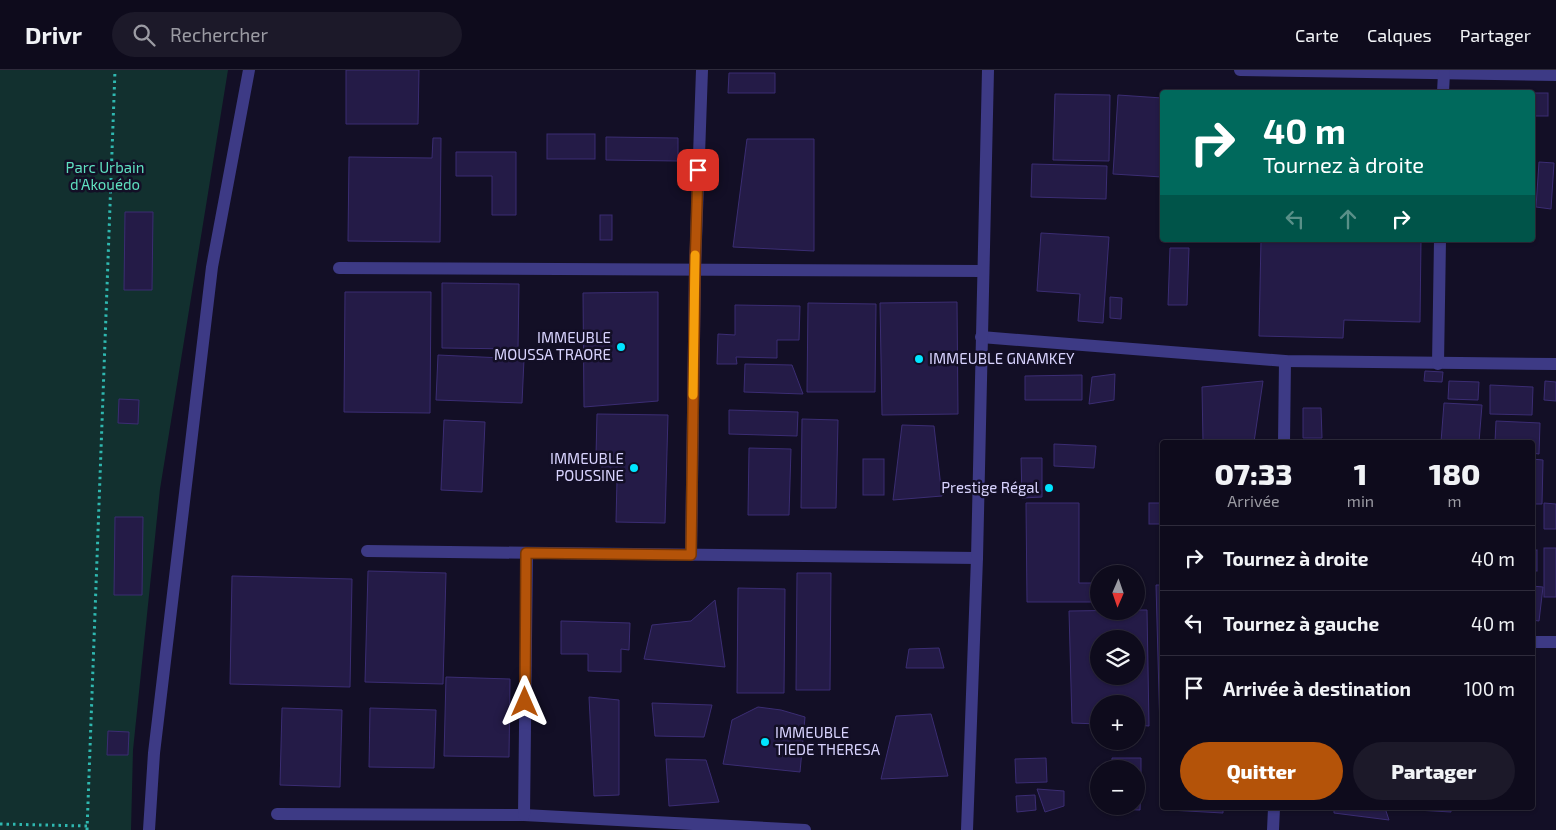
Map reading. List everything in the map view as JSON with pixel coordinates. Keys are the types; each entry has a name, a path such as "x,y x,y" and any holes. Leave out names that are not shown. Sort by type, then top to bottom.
{"street":[{"path":"149,830 154,753 212,267 249,70"},
{"path":"691,555 695,269 702,70"},
{"path":"966,830 977,558 988,70"},
{"path":"1240,70 1556,74"},
{"path":"1443,90 1444,73"},
{"path":"1438,364 1440,242"},
{"path":"339,268 983,271"},
{"path":"981,338 1285,361 1556,364"},
{"path":"1284,440 1285,361"},
{"path":"367,551 977,558"},
{"path":"524,815 526,553"},
{"path":"1535,642 1556,642"},
{"path":"1273,830 1274,810"},
{"path":"277,814 524,815 686,827 805,830"}],"path":[{"path":"0,824 87,828 115,70"}],"green space":[{"name":"Parc Urbain d'Akouédo","path":"0,70 228,70 160,489 133,750 131,830 0,830"}],"building":[{"path":"346,70 419,70 418,124 346,124"},
{"path":"729,73 775,73 775,93 728,93"},
{"path":"1535,93 1548,93 1548,116 1535,116"},
{"path":"1055,94 1110,95 1109,161 1053,160"},
{"path":"1118,95 1160,98 1160,177 1113,174"},
{"path":"547,134 595,134 595,159 547,159"},
{"path":"606,137 678,138 678,161 606,160"},
{"path":"433,138 441,138 440,242 348,241 349,157 432,158"},
{"path":"747,139 814,139 814,251 733,247"},
{"path":"456,152 516,152 516,215 492,215 492,176 456,176"},
{"path":"1539,162 1554,163 1551,209 1536,207"},
{"path":"1032,164 1107,166 1106,199 1031,197"},
{"path":"125,212 153,212 152,290 124,290"},
{"path":"600,215 612,215 612,240 600,240"},
{"path":"1041,233 1109,237 1103,323 1078,321 1080,294 1037,291"},
{"path":"1261,242 1421,242 1420,322 1344,320 1343,338 1259,336"},
{"path":"1170,248 1189,248 1187,305 1168,305"},
{"path":"442,283 519,284 518,349 442,348"},
{"path":"345,292 431,292 430,413 344,412"},
{"name":"IMMEUBLE MOUSSA TRAORE","path":"658,292 658,401 584,407 583,293"},
{"path":"1110,297 1122,298 1121,319 1110,318"},
{"name":"IMMEUBLE GNAMKEY","path":"957,302 958,414 882,415 880,303"},
{"path":"808,303 876,304 875,392 807,392"},
{"path":"735,305 800,306 799,340 777,340 777,358 736,357 737,364 717,364 718,334 735,335"},
{"path":"438,355 524,359 522,403 436,400"},
{"path":"745,364 792,365 803,394 744,392"},
{"path":"1425,371 1443,372 1442,382 1424,381"},
{"path":"1115,374 1114,400 1089,404 1092,377"},
{"path":"1082,375 1082,400 1025,400 1025,376"},
{"path":"1263,381 1254,440 1203,440 1202,387"},
{"path":"1449,381 1479,382 1478,400 1448,399"},
{"path":"1545,381 1556,382 1556,401 1544,400"},
{"path":"1490,385 1533,387 1532,415 1490,414"},
{"path":"119,399 139,400 138,424 118,423"},
{"path":"1444,403 1482,405 1479,440 1441,440"},
{"path":"1303,408 1321,408 1322,438 1303,438"},
{"path":"729,410 798,412 797,436 729,434"},
{"name":"IMMEUBLE POUSSINE","path":"597,414 668,415 665,523 616,522 617,480 602,479 602,456 596,456"},
{"path":"802,419 838,420 836,508 801,508"},
{"path":"444,420 485,422 482,492 441,490"},
{"path":"1496,421 1540,423 1539,454 1535,453 1535,440 1495,440"},
{"path":"902,425 934,426 942,496 893,500"},
{"path":"1054,444 1096,446 1094,468 1054,466"},
{"path":"749,448 791,449 789,515 748,515"},
{"path":"1021,458 1042,458 1042,497 1022,498"},
{"path":"863,459 884,459 884,495 863,495"},
{"path":"1535,459 1543,460 1542,504 1535,504"},
{"path":"1026,503 1079,503 1079,583 1090,583 1090,602 1027,602"},
{"path":"1149,503 1160,503 1160,524 1149,524"},
{"path":"1544,503 1556,504 1556,529 1544,529"},
{"path":"115,517 143,517 142,595 114,595"},
{"path":"1544,548 1556,548 1556,597 1544,597"},
{"path":"1535,550 1537,550 1537,571 1535,571"},
{"path":"368,571 446,573 443,684 365,682"},
{"path":"797,573 831,573 830,690 796,690"},
{"path":"232,576 352,579 350,687 230,684"},
{"path":"1156,585 1160,585 1160,731"},
{"path":"1535,586 1543,587 1539,621 1535,620"},
{"path":"738,588 785,589 784,693 737,693"},
{"path":"715,600 725,667 644,659 652,625 691,621"},
{"path":"1145,610 1147,610 1149,726 1145,726 1145,695 1090,695 1090,724 1072,723 1069,611 1090,611 1090,620 1145,620"},
{"path":"561,621 630,623 629,650 621,649 621,672 588,671 588,654 561,654"},
{"path":"939,648 944,668 906,668 909,649"},
{"path":"446,677 510,679 509,757 444,756"},
{"path":"589,697 619,700 619,795 594,796"},
{"path":"652,703 712,705 704,737 655,736"},
{"name":"IMMEUBLE TIEDE THERESA","path":"758,707 781,710 805,717 800,772 723,764 732,720"},
{"path":"282,708 342,710 340,787 280,785"},
{"path":"370,708 436,710 434,768 369,767"},
{"path":"931,714 948,776 881,779 896,716"},
{"path":"108,731 129,732 128,755 107,755"},
{"path":"1046,758 1047,782 1016,783 1015,759"},
{"path":"1112,758 1141,758 1141,760 1112,760"},
{"path":"666,759 706,760 719,802 669,806"},
{"path":"1037,789 1064,791 1064,806 1045,812"},
{"path":"1035,795 1036,810 1017,812 1016,796"},
{"path":"1169,810 1223,810 1223,813"},
{"path":"1334,810 1386,810 1389,820 1334,813"},
{"path":"1416,810 1451,810 1451,812"}],"slow traffic":[{"path":"693,395 695,255"}],"place":[{"name":"IMMEUBLE MOUSSA TRAORE","path":"621,347"},
{"name":"IMMEUBLE GNAMKEY","path":"919,359"},
{"name":"IMMEUBLE POUSSINE","path":"634,468"},
{"name":"Prestige Régal","path":"1049,488"},
{"name":"IMMEUBLE TIEDE THERESA","path":"765,742"}],"route":[{"path":"525,702 526,553 691,555 698,170"}]}
